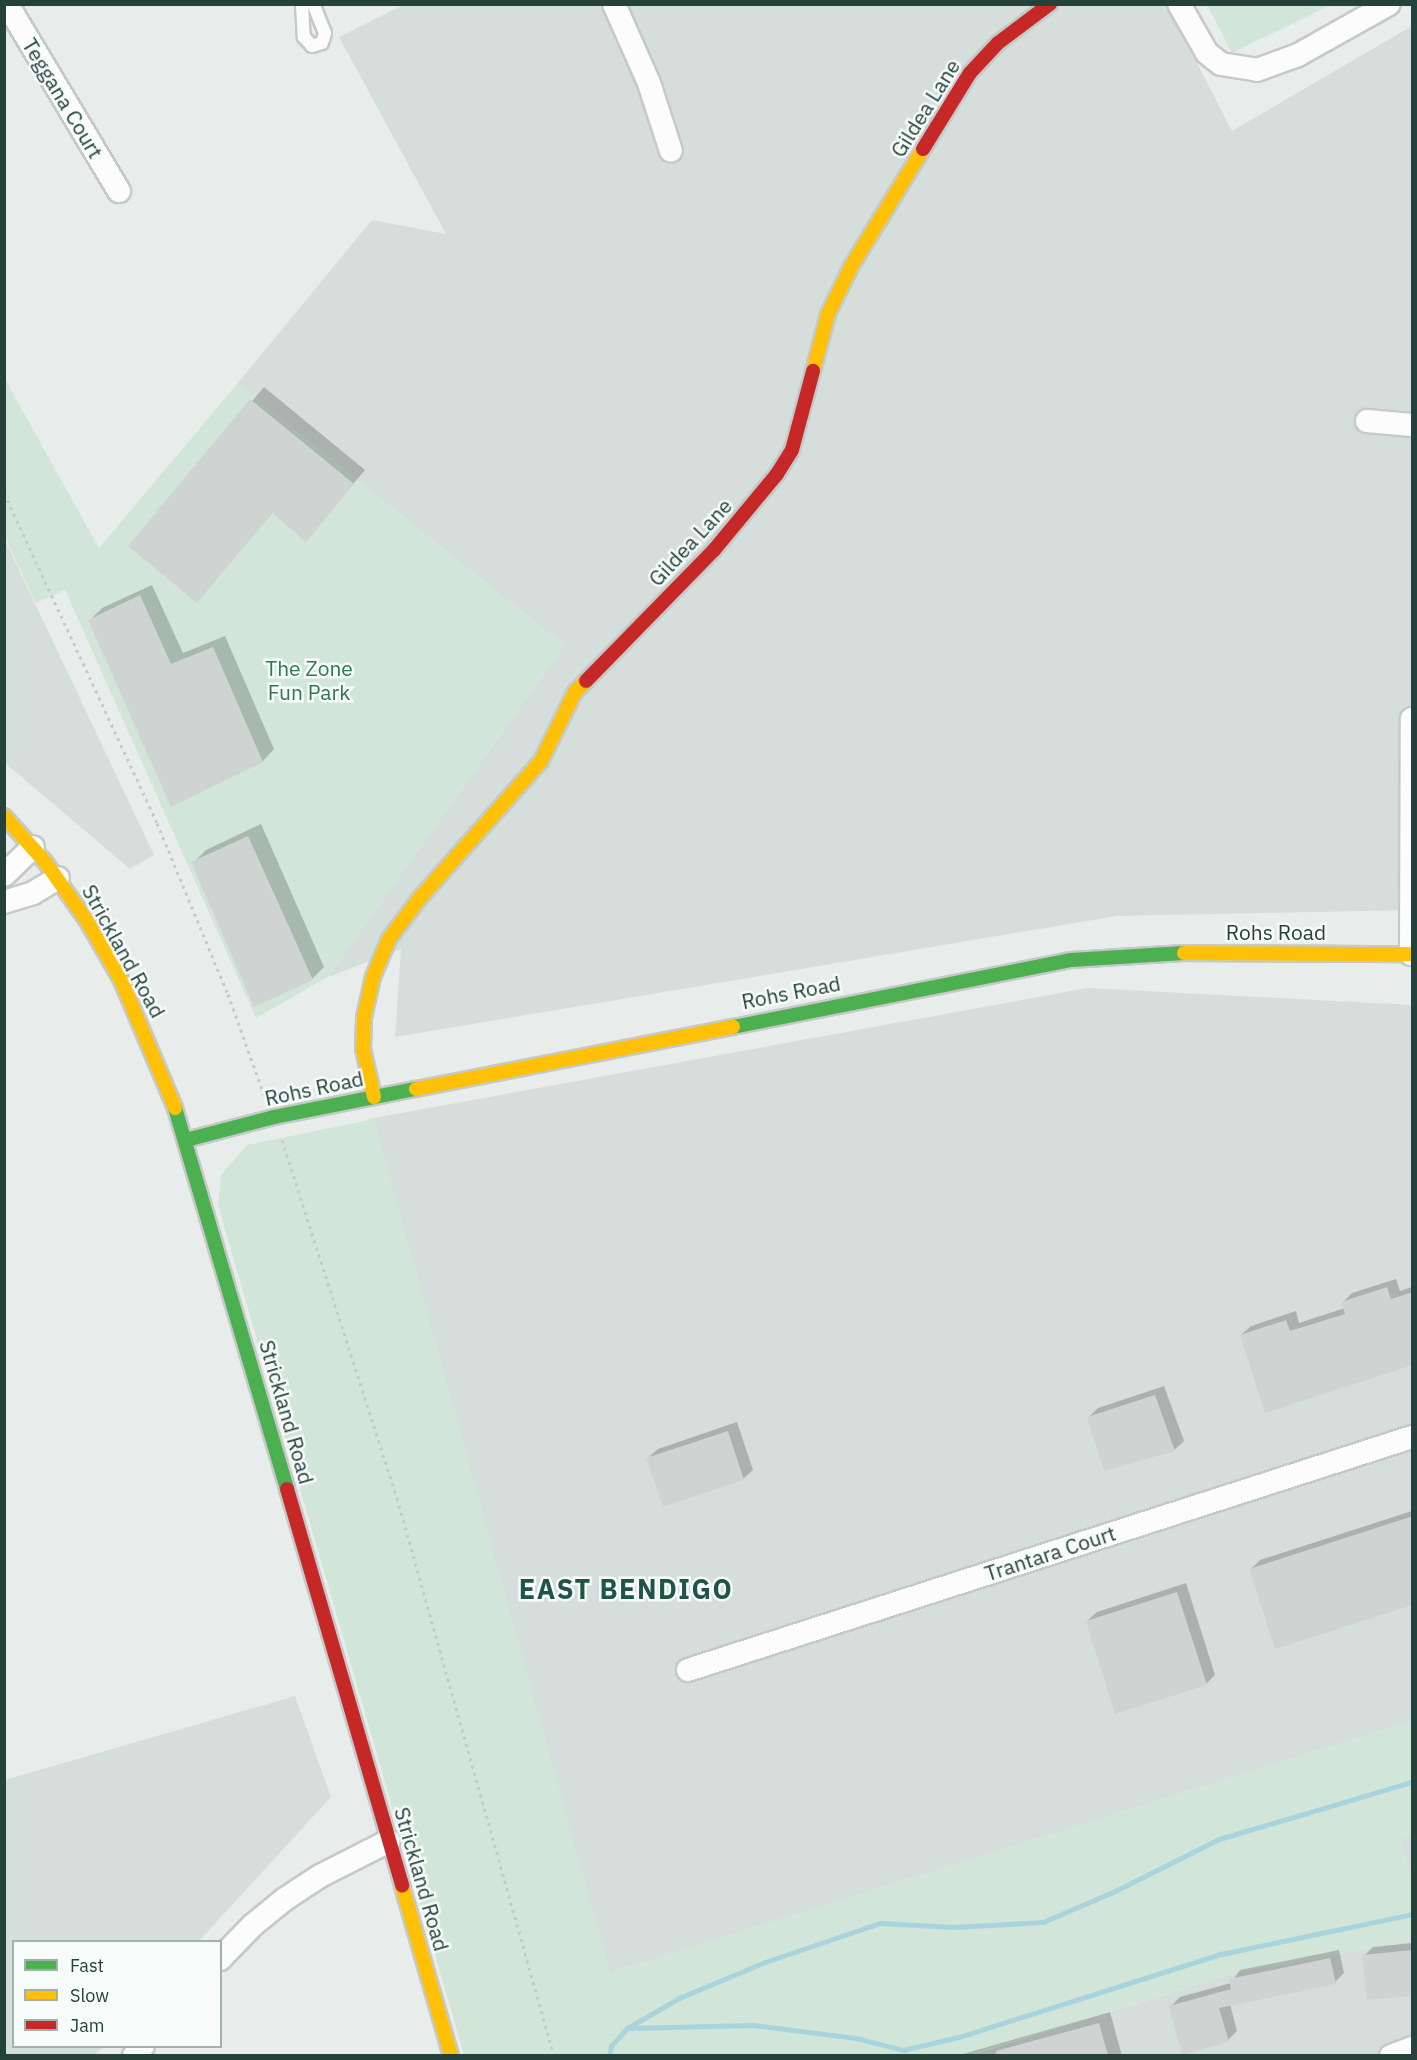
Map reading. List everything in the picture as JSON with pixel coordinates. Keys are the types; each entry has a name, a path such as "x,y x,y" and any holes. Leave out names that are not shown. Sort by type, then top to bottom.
{"main road":[{"name":"Gildea Lane","path":"374,1097 363,1049 364,1017 373,977 389,939 419,899 541,761 576,692 714,550 777,474 792,450 828,314 852,265 970,73 998,43 1050,4"},
{"name":"Strickland Road","path":"4,816 33,847 58,879 104,951 137,1013 186,1140 452,2055"},
{"name":"Rohs Road","path":"186,1140 274,1117 1071,960 1174,954 1412,954"}],"street":[{"name":"Teggana Court","path":"7,4 119,191"},
{"path":"614,4 649,82 671,151"},
{"path":"1179,4 1208,53 1221,64 1257,69 1298,55 1389,4"},
{"path":"1367,421 1413,425"},
{"path":"1412,954 1413,719"},
{"path":"4,875 33,847"},
{"path":"4,902 33,893 58,879"},
{"name":"Trantara Court","path":"688,1670 1413,1437"},
{"path":"222,1957 253,1925 285,1899 320,1876 389,1841"},
{"path":"1391,2055 1413,2048"}],"lane":[{"path":"302,4 304,37 312,46 322,43 325,33 314,4"}],"path":[{"path":"4,493 157,823 274,1117 397,1498 554,2055"}],"shaded area":[{"path":"403,5 1167,5 1232,131 1412,26 1412,910 1117,916 395,1037 401,949 328,977 564,645 237,384 372,220 446,234 339,37"},
{"path":"4,538 154,855 130,869 5,763"},
{"path":"1088,988 1412,1005 1412,1721 610,1973 368,1119"},
{"path":"295,1696 331,1797 200,1940 12,1940 12,2048 102,2048 95,2055 5,2055 5,1780"},
{"path":"1412,1835 1412,1881 1400,1839"},
{"path":"1412,1941 1412,2055 968,2056 1238,1972"}],"green space":[{"path":"1207,5 1331,5 1232,53"},
{"name":"The Zone Fun Park","path":"4,377 99,548 237,384 564,645 328,977 256,1018 65,590 36,603 5,538"},
{"path":"374,1119 610,1973 1412,1721 1412,1835 1400,1840 1412,1881 1412,1941 1238,1972 968,2055 464,2055 218,1205 221,1175 247,1145"}],"building":[{"path":"250,399 354,484 306,542 272,513 197,603 128,546"},
{"path":"140,595 171,664 213,647 263,762 171,807 88,620"},
{"path":"248,836 313,980 254,1007 191,862"},
{"path":"1387,1287 1391,1299 1413,1292 1413,1365 1265,1413 1240,1335 1286,1320 1290,1331 1345,1314 1341,1302"},
{"path":"1155,1395 1175,1451 1104,1471 1087,1417"},
{"path":"728,1431 744,1480 663,1507 646,1458"},
{"path":"1413,1516 1413,1605 1275,1649 1249,1569"},
{"path":"1177,1592 1207,1685 1115,1714 1086,1621"},
{"path":"1413,1950 1413,1996 1367,2000 1362,1955"},
{"path":"1330,1958 1336,1984 1219,2008 1229,2042 1182,2055 1169,2006 1231,1989 1229,1979"},
{"path":"1099,2023 1108,2055 996,2055 996,2051"}],"waterway":[{"path":"629,2027 679,1998 765,1962 880,1923 954,1927 1043,1922 1115,1891 1219,1839 1412,1782"},
{"path":"609,2056 611,2046 627,2028 754,2025 856,2038 903,2050 962,2036 1221,1954 1412,1914"}],"traffic: fast":[{"path":"733,1027 1071,960 1184,953"},
{"path":"186,1140 274,1117 416,1089"},
{"path":"175,1108 287,1489"}],"traffic: slow":[{"path":"813,371 828,314 852,265 923,149"},
{"path":"374,1097 363,1049 364,1017 373,977 389,939 419,899 541,761 575,692 586,681"},
{"path":"4,816 46,863 87,921 121,980 175,1108"},
{"path":"1184,953 1412,954"},
{"path":"416,1089 733,1027"},
{"path":"402,1886 451,2056"}],"traffic: jam":[{"path":"923,149 970,73 998,43 1050,4"},
{"path":"586,681 714,550 777,474 792,450 813,371"},
{"path":"287,1489 402,1886"}],"district":[{"name":"EAST BENDIGO","path":"626,1589"}]}
